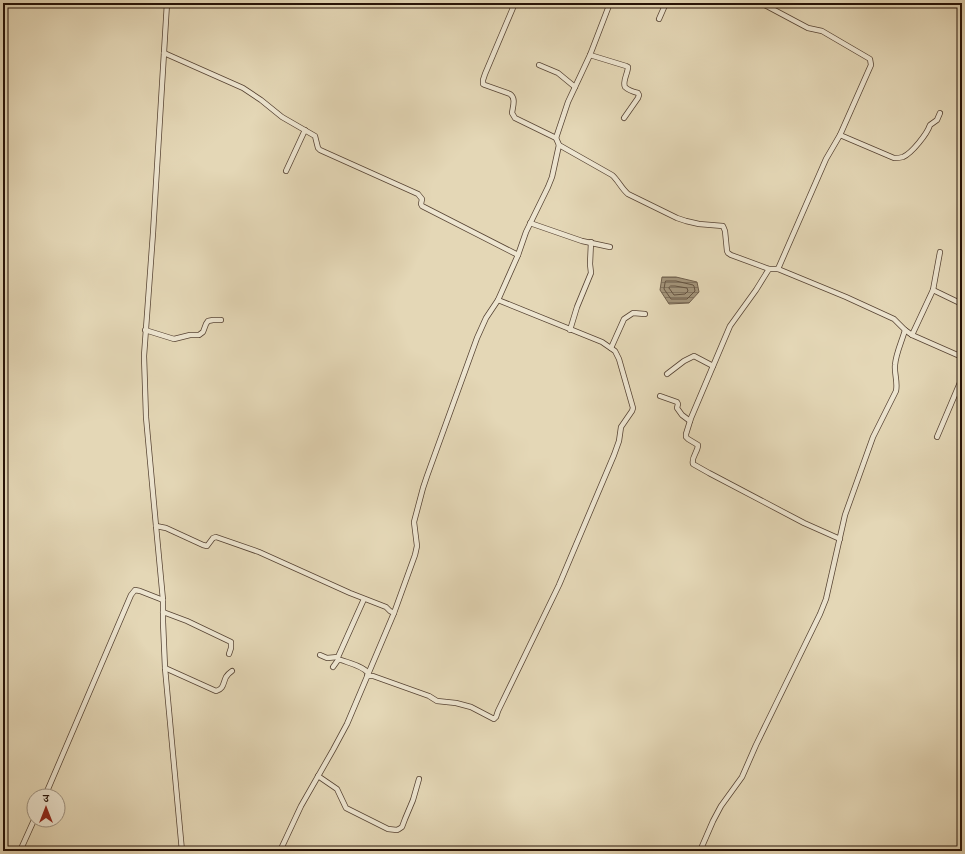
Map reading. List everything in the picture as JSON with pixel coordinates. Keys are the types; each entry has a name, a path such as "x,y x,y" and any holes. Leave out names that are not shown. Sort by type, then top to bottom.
{"street":[{"path":"167,3 144,356 146,417 163,600 165,668 182,851"},
{"path":"280,851 301,806 347,724 394,613 416,555 417,546 414,522 427,476 477,338 486,318 498,300 530,223 552,176 559,145 556,138 515,118 512,113 514,100 512,96 483,84 485,74 515,3"},
{"path":"556,138 568,102 590,55 610,3"},
{"path":"659,18 666,3"},
{"path":"761,3 808,28 822,31 870,60 871,65 840,135 826,159 778,269"},
{"path":"164,53 243,88 282,117 315,136 318,148 320,150 418,194 422,198 422,206 518,255"},
{"path":"590,55 628,67 624,86 638,93 639,95 624,118"},
{"path":"539,65 558,73 575,87"},
{"path":"840,135 894,158 902,158 907,155 916,145 928,130 930,125 937,120 940,113"},
{"path":"286,171 305,130"},
{"path":"559,145 612,175 628,194 686,222 723,226 725,228 726,247 728,253 769,269 778,269 846,297 894,319 912,336 962,357"},
{"path":"530,223 582,241 610,247"},
{"path":"570,330 576,307 591,276 590,242"},
{"path":"912,336 933,290 940,252"},
{"path":"769,269 730,326 690,421 686,437 698,446 692,460 693,464 804,523 840,539"},
{"path":"933,290 962,304"},
{"path":"333,667 338,660 341,660 367,670 368,674 429,696 437,701 456,703 471,707 494,719 559,585 614,455 619,441 621,427 633,408 619,359 615,351 602,342 498,300"},
{"path":"611,348 624,319 633,313 645,314"},
{"path":"146,330 174,339 199,335 203,332 208,321 221,320"},
{"path":"700,851 721,806 742,777 826,599 845,515 873,436 896,391 897,382 895,360 905,330"},
{"path":"667,374 684,361 694,356 713,366"},
{"path":"937,437 962,378"},
{"path":"660,396 677,402 677,408 682,415 690,421"},
{"path":"156,526 166,528 205,546 209,545 214,538 217,538 259,552 386,607 394,613"},
{"path":"48,788 131,595 135,590 163,600"},
{"path":"320,655 327,658 338,657 364,598"},
{"path":"163,612 231,642 229,654"},
{"path":"165,668 216,691 221,689 227,676 232,671"},
{"path":"318,776 337,789 346,808 388,829 397,830 400,830 402,827 414,800 419,779"},
{"path":"20,851 30,828"}],"water":[{"path":"662,277 676,277 697,282 699,292 689,303 669,304 660,290"}]}
